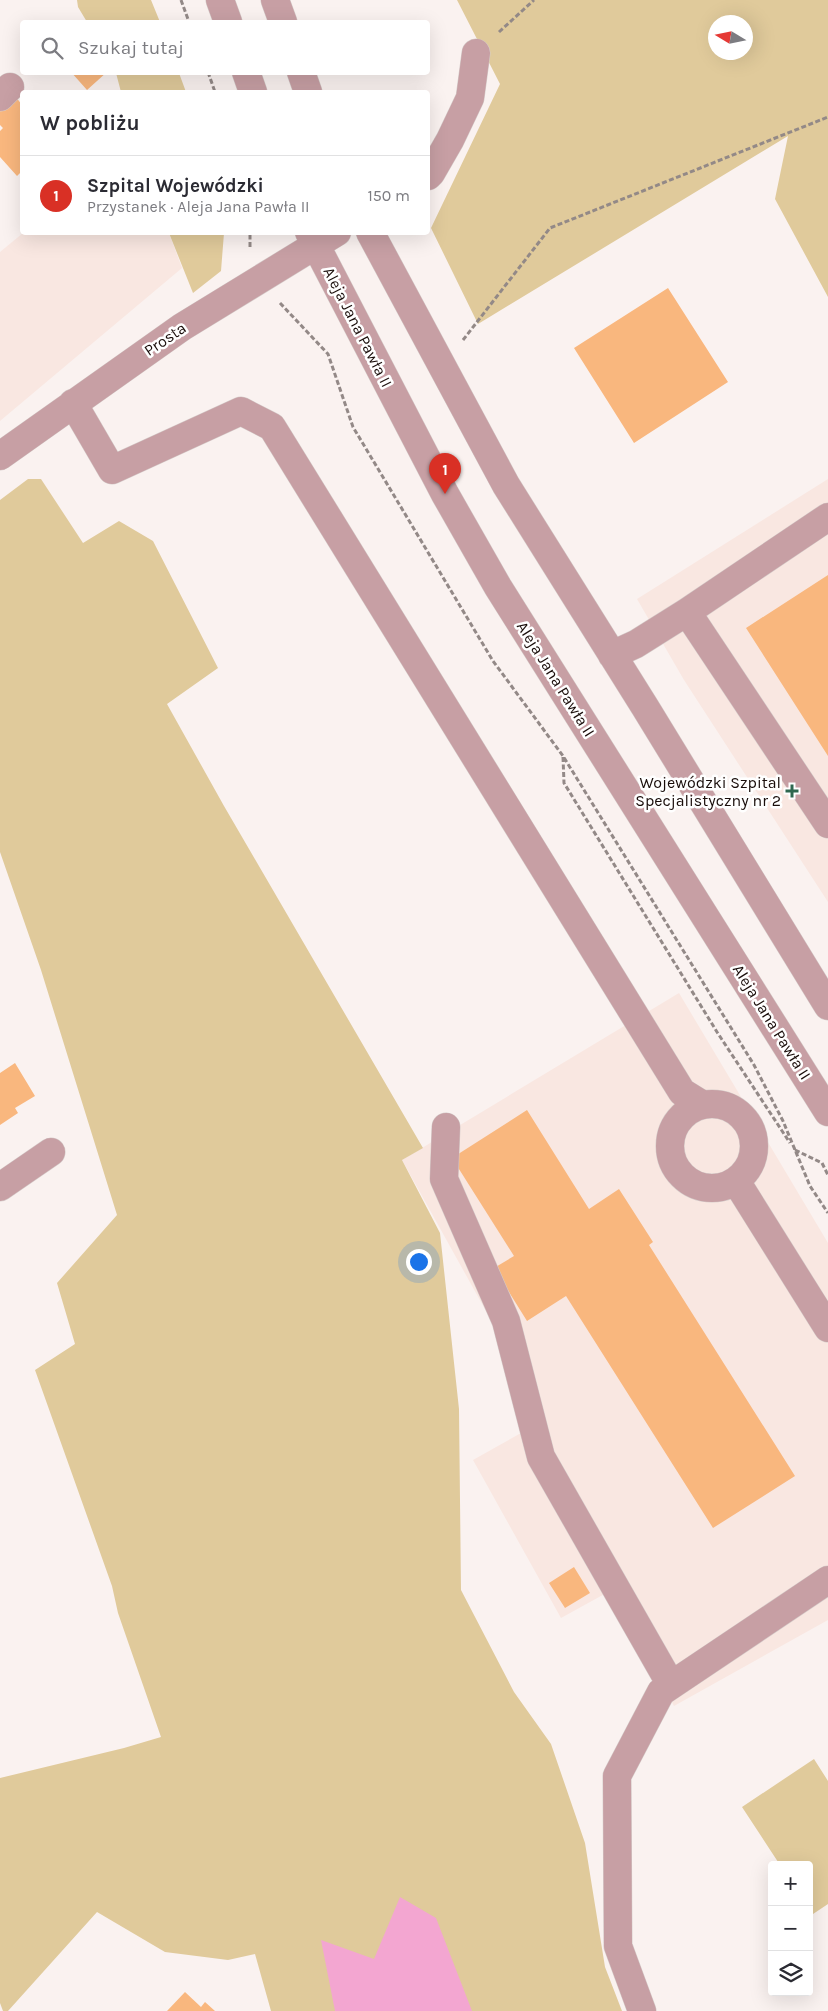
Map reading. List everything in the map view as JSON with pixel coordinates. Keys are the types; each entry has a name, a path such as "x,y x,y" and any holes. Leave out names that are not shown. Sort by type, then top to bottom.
{"street":[{"path":"220,0 227,20"},
{"path":"275,0 282,20"},
{"path":"430,174 450,140 470,98 476,53"},
{"path":"247,75 252,90"},
{"path":"302,75 307,90"},
{"path":"372,235 506,485 828,1006"},
{"name":"Prosta","path":"0,456 182,327 320,236"},
{"name":"Aleja Jana Pawła II","path":"320,236 445,494 498,587 828,1112"},
{"path":"73,403 112,470 241,411 272,427 682,1092 703,1105"},
{"path":"612,655 636,644 687,612 828,517"},
{"path":"687,612 828,824"},
{"path":"703,1105 718,1105 731,1108 742,1117 751,1129 754,1143 752,1157 746,1170 736,1180 724,1186 711,1188 697,1186 686,1179 677,1169 671,1157 670,1143 673,1130 680,1118 691,1110 703,1105"},
{"path":"446,1127 444,1179 506,1321 541,1457 671,1685"},
{"path":"0,1187 51,1152"},
{"path":"736,1180 828,1328"},
{"path":"642,2011 618,1946 617,1776 661,1692 828,1580"}],"path":[{"path":"181,0 188,20"},
{"path":"476,53 534,0"},
{"path":"209,75 214,90"},
{"path":"460,344 550,228 828,117"},
{"path":"277,300 328,354 353,427 493,661 562,756 754,1065 783,1121 810,1186 828,1214"},
{"path":"562,756 564,783 718,1032 794,1150 822,1163 828,1175"}],"shaded area":[{"path":"77,0 151,0 159,20 86,20 78,7"},
{"path":"457,0 828,0 828,297 775,199 788,136 478,324 431,228 500,84"},
{"path":"117,75 180,75 185,90 120,90"},
{"path":"21,235 170,235 182,268 0,421 0,252"},
{"path":"170,235 224,235 221,271 193,293"},
{"path":"28,479 41,479 83,543 119,521 153,541 218,668 167,704 224,806 423,1148 402,1160 440,1233 459,1409 461,1590 514,1692 551,1744 585,1843 605,1967 622,2011 271,2011 255,1954 228,1960 165,1952 97,1912 8,2011 3,2011 0,2003 0,1778 124,1748 161,1737 118,1613 112,1586 35,1370 75,1344 57,1283 117,1215 41,970 0,852 0,500"},
{"name":"Wojewódzki Szpital Specjalistyczny nr 2","path":"828,479 828,902 684,680 637,599"},
{"path":"679,993 828,1243 828,1620 674,1706 610,1591 561,1618 473,1460 546,1419 402,1160"},
{"path":"814,1759 828,1781 828,1904 813,1914 813,1861 777,1861 742,1807"},
{"path":"400,1897 436,1918 472,2011 335,2011 321,1940 374,1959"}],"building":[{"path":"74,75 104,75 87,90"},
{"path":"16,97 20,102 20,173 17,176 0,157 0,131 3,128 0,125 0,111"},
{"path":"668,288 728,382 634,443 574,348"},
{"path":"828,575 828,756 746,628"},
{"path":"15,1063 35,1096 15,1108 18,1113 0,1125 0,1073"},
{"path":"527,1110 589,1209 619,1189 653,1242 649,1245 795,1476 713,1528 566,1296 527,1321 494,1268 514,1256 452,1158"},
{"path":"574,1567 590,1593 565,1608 549,1583"},
{"path":"185,1992 201,2007 205,2002 215,2011 167,2011"}],"place":[{"name":"Szpital Wojewódzki","path":"445,494"},
{"name":"Wojewódzki Szpital Specjalistyczny nr 2","path":"792,791"}]}
